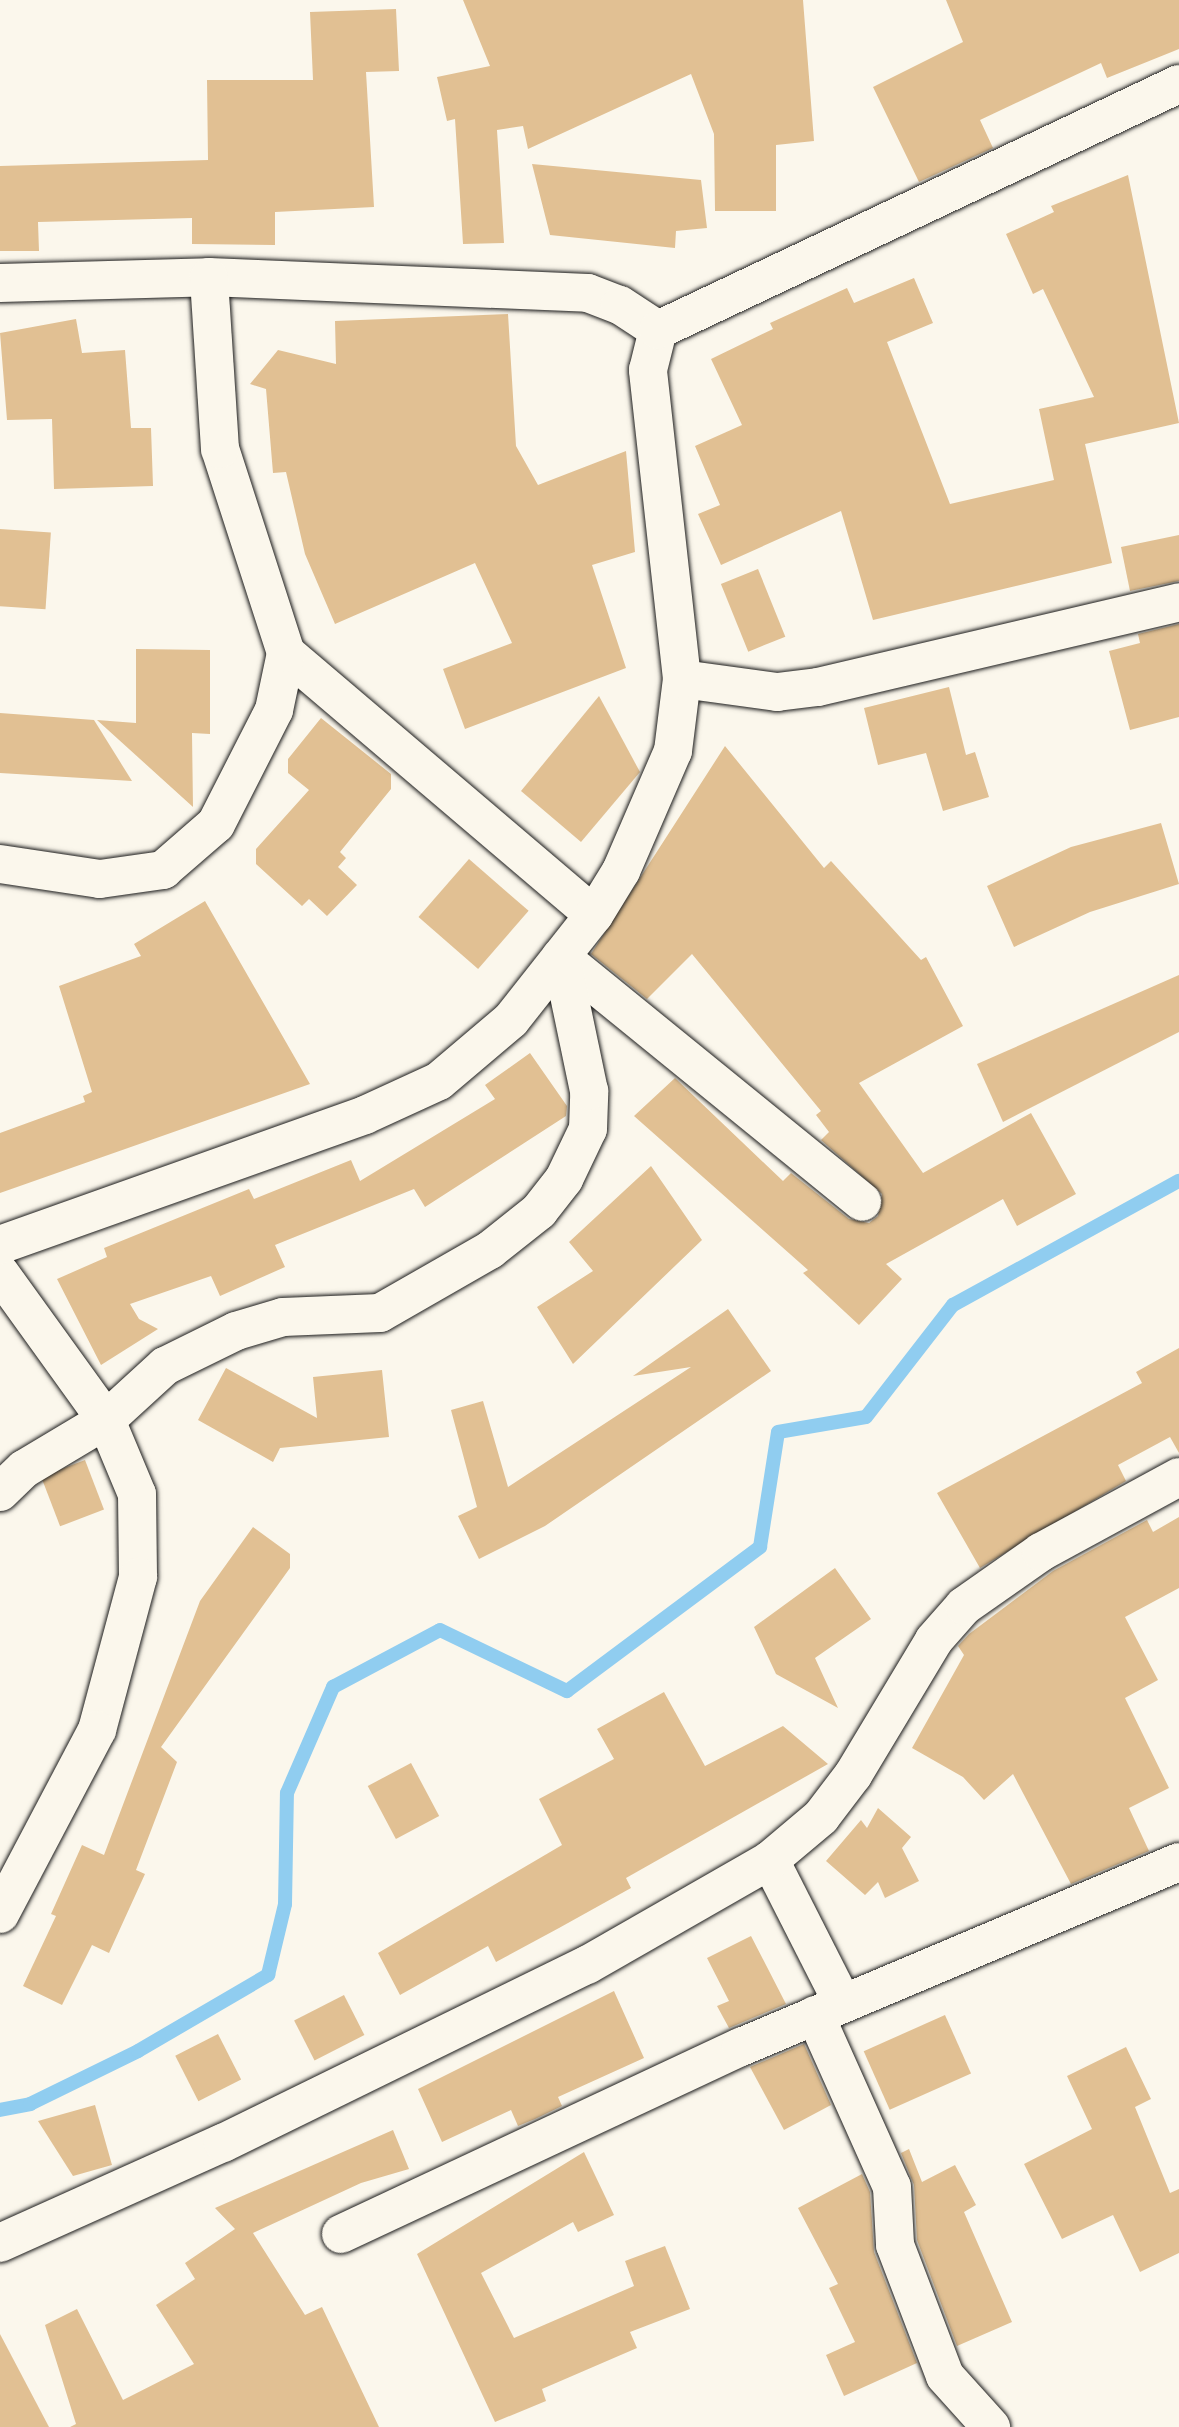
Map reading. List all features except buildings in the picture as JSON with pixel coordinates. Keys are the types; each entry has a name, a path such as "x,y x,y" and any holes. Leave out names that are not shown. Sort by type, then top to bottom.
{"street":[{"path":"658,330 1179,84"},
{"path":"0,283 209,277 587,293 658,330"},
{"path":"0,864 100,880 163,870 192,851 216,824 274,710 286,653 220,449 209,277"},
{"path":"0,1245 365,1115 439,1081 511,1020 594,915 621,871 673,751 682,679 648,370 658,330"},
{"path":"682,679 777,692 818,687 1179,602"},
{"path":"286,653 594,915"},
{"path":"561,957 862,1202"},
{"path":"0,1492 24,1469 106,1420 165,1366 236,1331 283,1317 380,1313 414,1298 539,1211 564,1179 588,1129 589,1091 561,957"},
{"path":"0,1273 106,1420 137,1494 138,1577 97,1730 0,1914"},
{"path":"0,2243 223,2143 587,1965 770,1860 821,1817 853,1775 934,1640 964,1606 1041,1552 1179,1477"},
{"path":"770,1860 829,2010 892,2187 895,2245 945,2376 991,2427"},
{"path":"341,2234 829,2010 1179,1862"}],"waterway":[{"path":"0,2110 30,2104 138,2051 268,1975 285,1904 287,1793 333,1687 440,1630 567,1691 760,1547 778,1432 866,1417 953,1305 1179,1181"}]}
